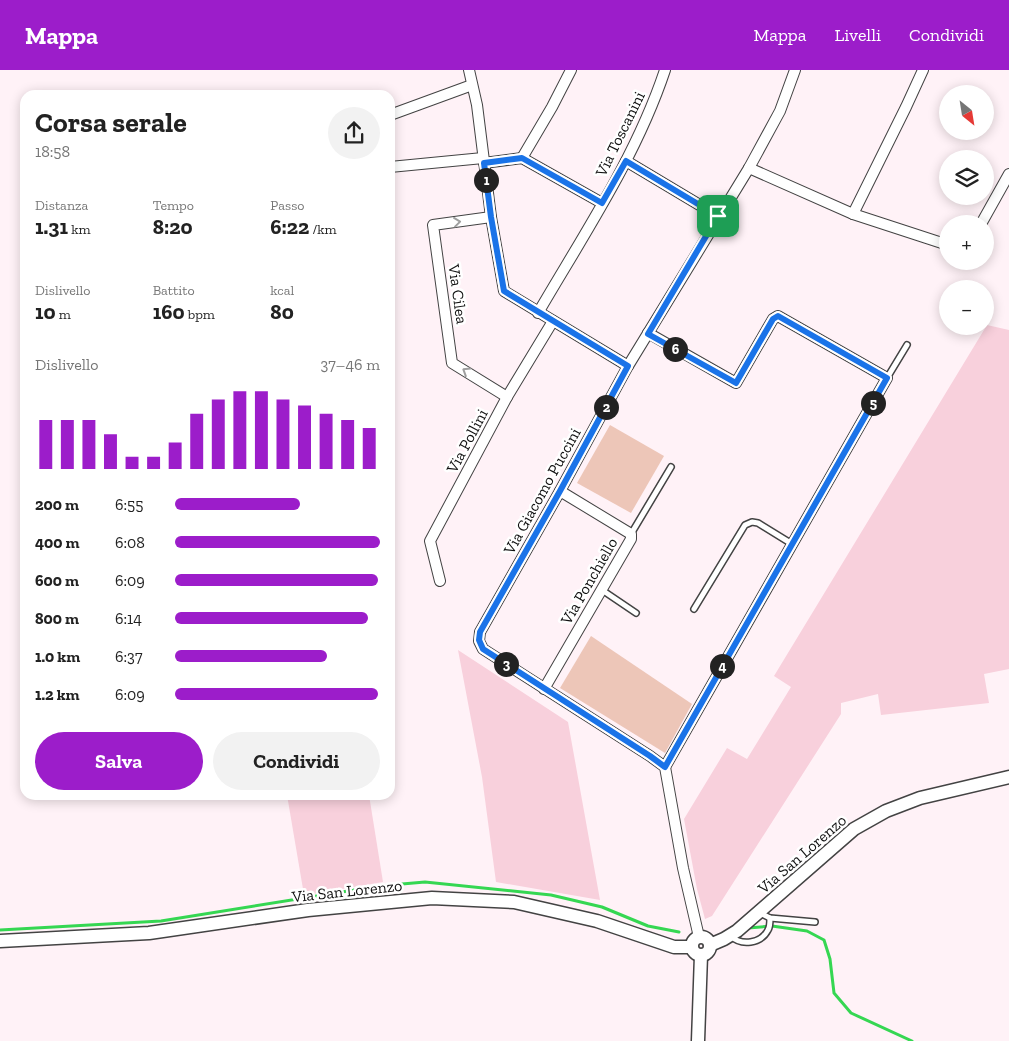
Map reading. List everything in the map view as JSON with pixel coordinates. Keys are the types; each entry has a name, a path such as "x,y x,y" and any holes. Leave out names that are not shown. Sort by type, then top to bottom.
{"street":[{"path":"469,70 477,105 491,217 504,291 628,366"},
{"path":"522,158 552,107 570,70"},
{"name":"Via Toscanini","path":"538,313 626,161 657,93 665,70"},
{"name":"Via Giacomo Puccini","path":"544,689 483,649 479,640 480,632 628,366 748,168 780,111 795,70"},
{"path":"853,214 923,70"},
{"path":"395,113 472,85"},
{"path":"395,167 522,158 602,203"},
{"path":"626,161 718,216"},
{"path":"748,168 853,214 939,241"},
{"path":"986,215 1009,174"},
{"name":"Via Cilea","path":"491,217 432,225 452,363 507,397"},
{"path":"648,334 736,383 773,319 778,316 887,378 665,767 698,946 698,1041"},
{"name":"Via Pollini","path":"440,582 430,541 507,397 553,321"},
{"name":"Via Ponchiello","path":"544,689 631,539 631,534 560,491"},
{"path":"544,689 665,767"},
{"name":"Via San Lorenzo","path":"0,941 149,933 308,910 432,898 514,902 597,921 674,947 698,946 708,952 710,945 766,918 854,828 886,811 920,798 1009,777"}],"lane":[{"path":"887,378 907,345"},
{"path":"631,534 671,467"},
{"path":"694,609 745,525 752,522 758,523 792,544"},
{"path":"602,590 636,613"},
{"path":"731,936 736,941 742,943 758,940 769,929 766,918 815,922"}],"shaded area":[{"path":"994,327 1009,330 1009,669 984,674 989,703 881,715 878,694 841,703 841,714 712,916 705,919 697,889 684,819 727,748 747,759 791,687 774,676 981,335 994,335"},
{"path":"610,425 664,456 631,513 577,483"},
{"path":"591,636 692,704 665,753 560,688"},
{"path":"458,650 568,722 600,900 496,882 482,777"},
{"path":"288,800 370,800 383,882 307,895 303,889"}],"waterway":[{"path":"0,930 161,921 379,886 425,882 551,895 602,907 648,926 679,932"},
{"path":"748,928 772,926 807,931 824,940 830,959 834,993 851,1013 912,1041"}],"route":[{"path":"522,158 602,203 626,161 718,216 648,334 736,383 773,319 778,316 887,378 665,767 483,649 479,640 480,632 628,366 504,291 484,163 522,158"}]}
